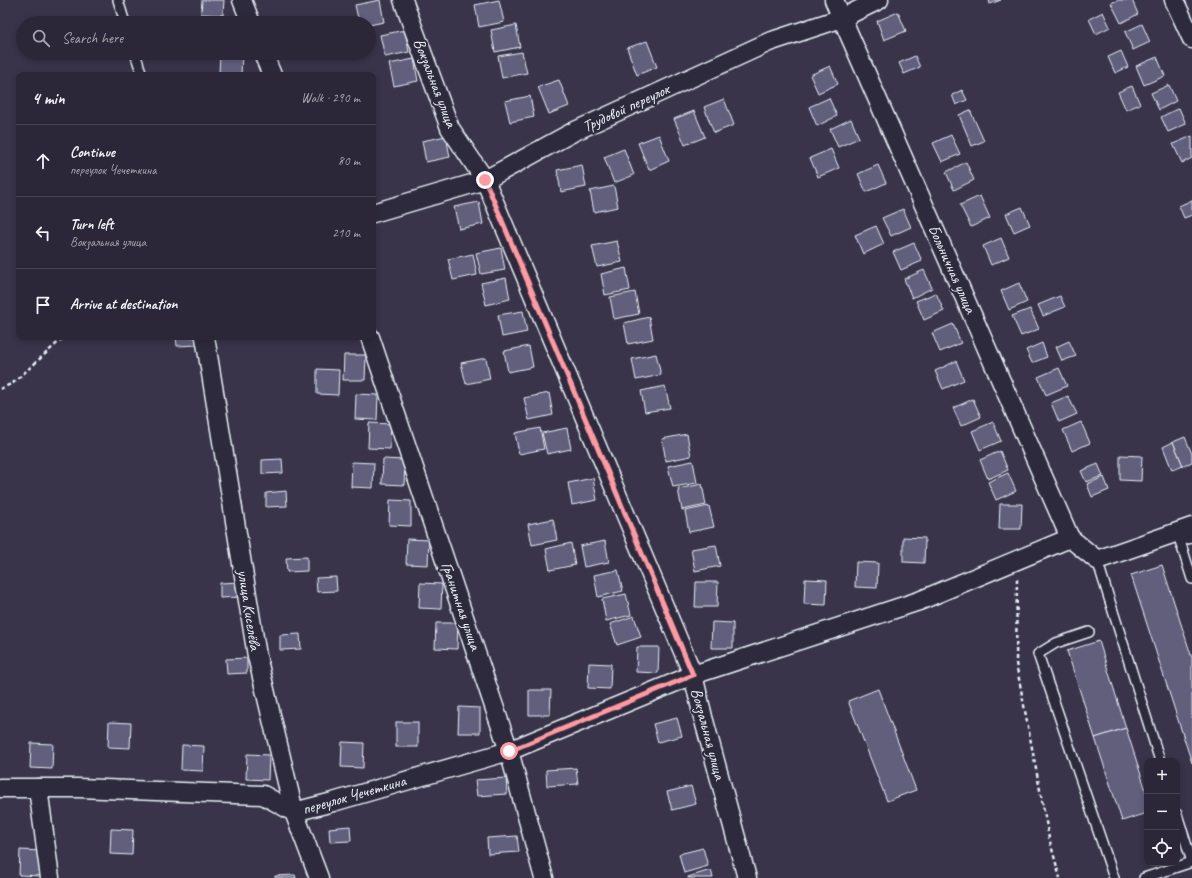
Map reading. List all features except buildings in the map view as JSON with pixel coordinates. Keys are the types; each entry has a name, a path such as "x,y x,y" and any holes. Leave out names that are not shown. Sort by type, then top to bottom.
{"street":[{"path":"242,0 248,16"},
{"name":"Вокзальная улица","path":"404,0 450,128 485,180 693,675 747,878"},
{"name":"Больничная улица","path":"834,0 1070,538"},
{"name":"Трудовой переулок","path":"376,212 485,180 573,132 769,42 842,18 879,0"},
{"path":"1174,0 1192,39"},
{"path":"266,60 271,72"},
{"name":"улица Киселёва","path":"205,340 257,656 294,812 319,878"},
{"name":"Гранитная улица","path":"371,340 509,751 544,878"},
{"path":"1070,538 1097,560 1161,539 1192,526"},
{"name":"переулок Чечеткина","path":"0,788 78,788 263,795 294,812 509,751 693,675 919,601 1070,538"},
{"path":"38,788 50,878"}],"lane":[{"path":"118,0 124,16"},
{"path":"137,60 141,72"},
{"path":"1192,538 1180,541 1192,579"},
{"path":"1097,560 1159,758"},
{"path":"1089,632 1056,643 1038,654 1114,878"},
{"path":"1144,878 1192,862 1180,824"}],"path":[{"path":"0,389 13,383 61,340"},
{"path":"1017,560 1016,663 1049,838 1060,878"}],"route":[{"path":"485,180 693,675 509,751"}]}
